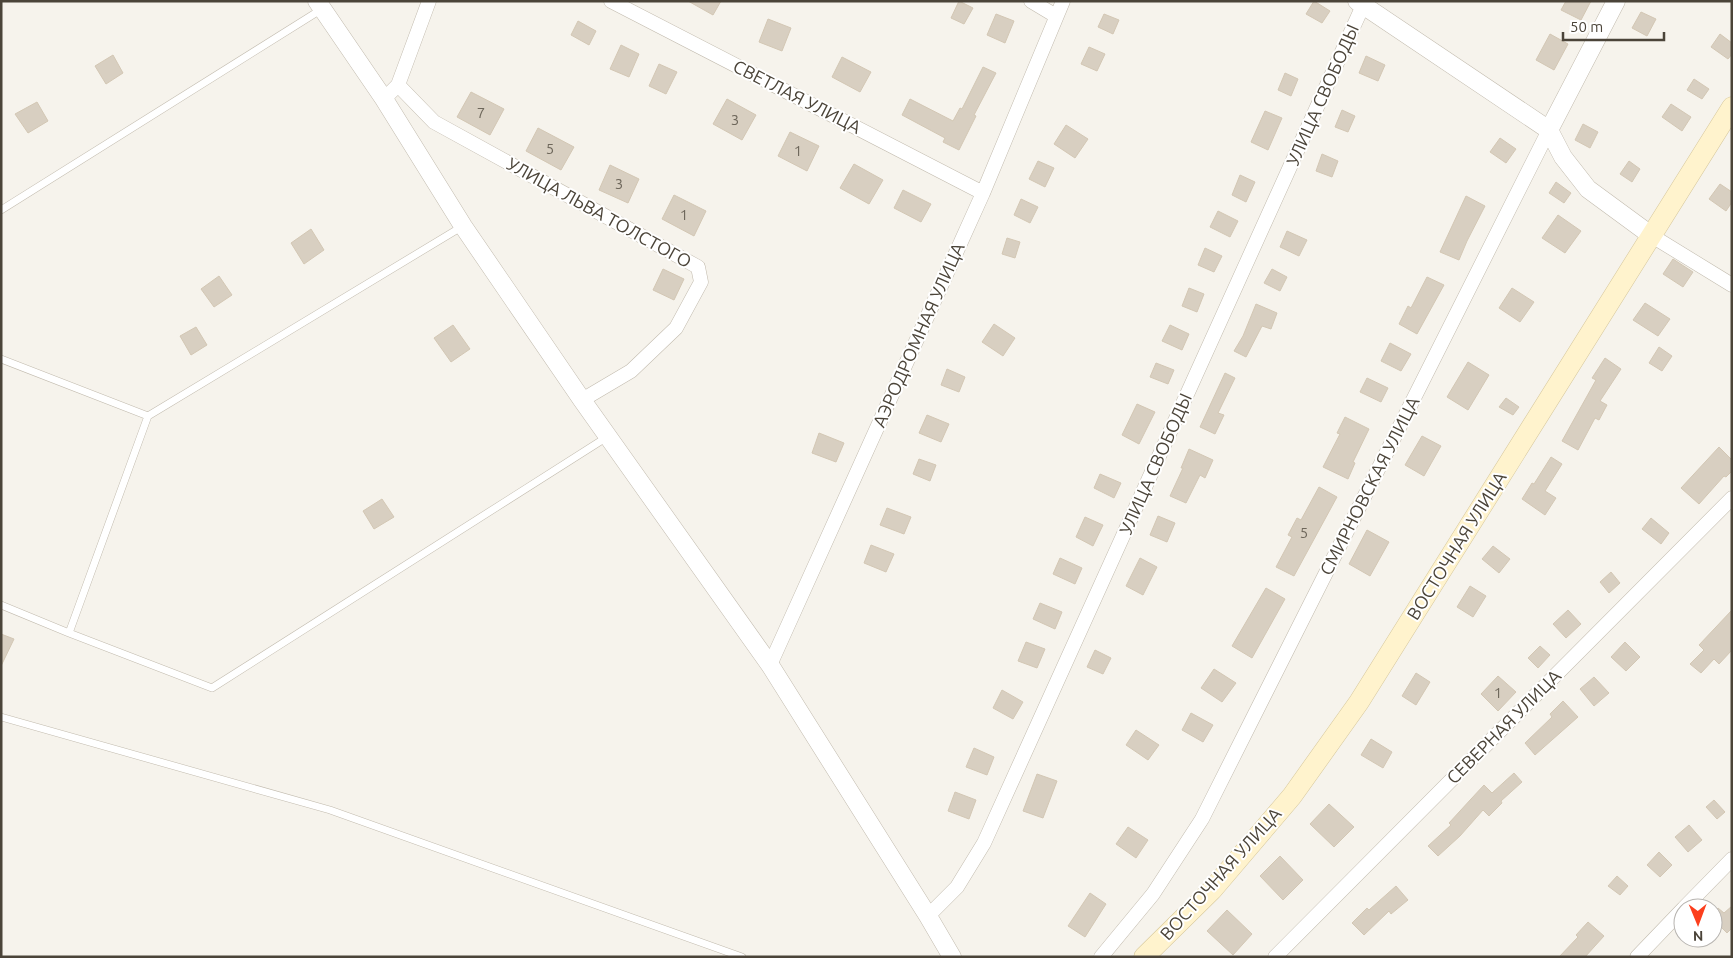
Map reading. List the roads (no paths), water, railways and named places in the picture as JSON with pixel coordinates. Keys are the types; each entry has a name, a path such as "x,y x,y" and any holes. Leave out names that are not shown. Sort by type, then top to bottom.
{"main road":[{"name":"ВОСТОЧНАЯ УЛИЦА","path":"1144,957 1212,890 1286,803 1354,709 1732,107"}],"street":[{"path":"384,99 398,84 429,1"},
{"name":"СВЕТЛАЯ УЛИЦА","path":"611,1 983,193"},
{"path":"1031,1 1056,16"},
{"name":"АЭРОДРОМНАЯ УЛИЦА","path":"770,665 983,193 1063,1"},
{"name":"СМИРНОВСКАЯ УЛИЦА","path":"1101,957 1153,894 1202,819 1549,130 1616,1"},
{"path":"1362,3 1549,130 1563,157 1588,189 1652,236 1732,285"},
{"name":"УЛИЦА СВОБОДЫ","path":"928,916 957,886 984,843 1362,3"},
{"path":"320,5 384,99 463,226 582,400 770,665 952,957"},
{"name":"УЛИЦА ЛЬВА ТОЛСТОГО","path":"398,84 434,122 698,267 701,282 676,328 631,371 582,400"},
{"name":"СЕВЕРНАЯ УЛИЦА","path":"1276,957 1732,498"},
{"path":"1693,898 1732,859"},
{"path":"1636,957 1673,918"}],"lane":[{"path":"1,210 320,5"},
{"path":"69,632 148,416 463,226"},
{"path":"1,358 148,416"},
{"path":"1,604 212,688 608,436"},
{"path":"1,717 330,810 742,957"}]}
